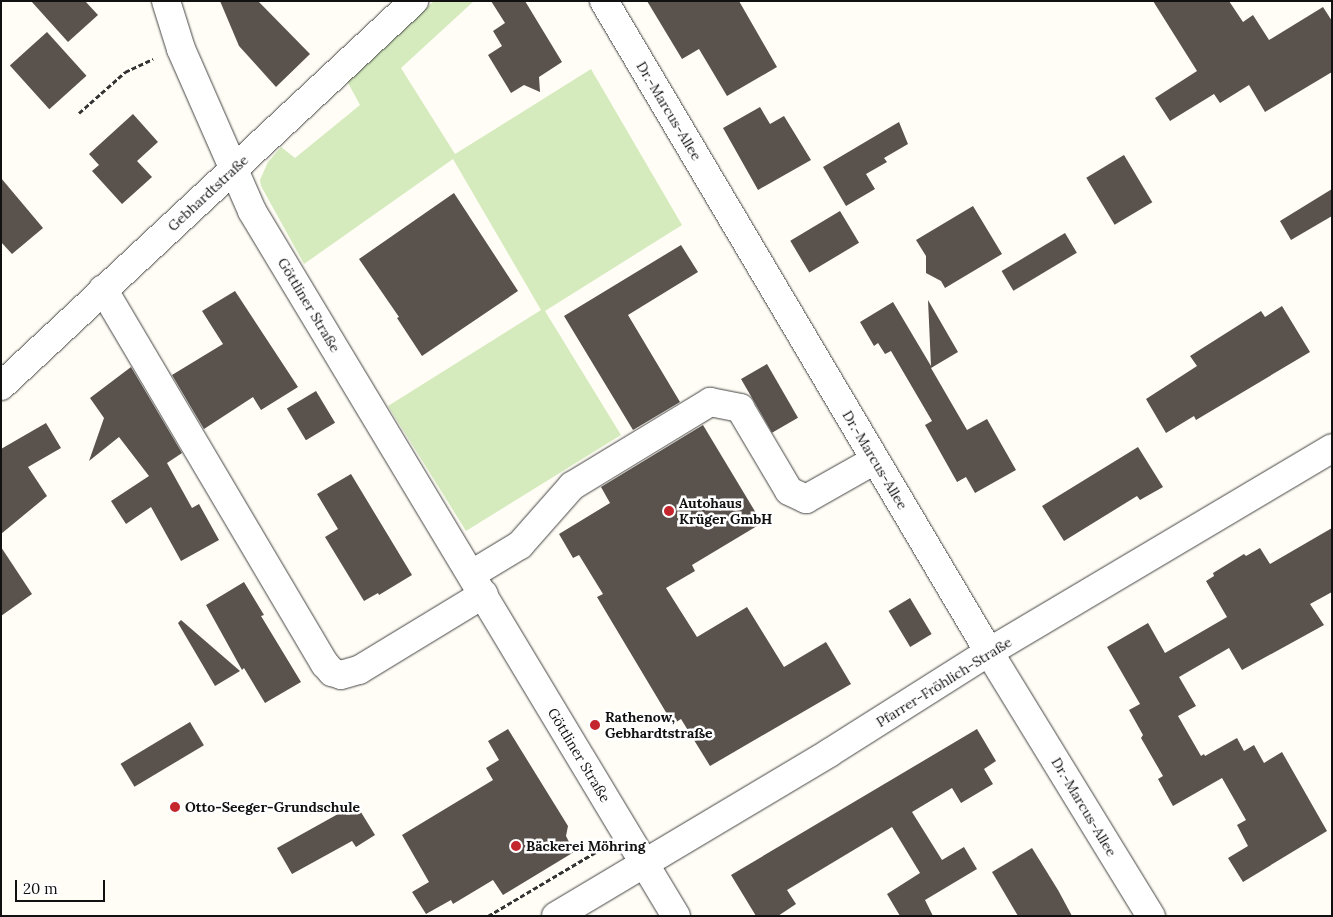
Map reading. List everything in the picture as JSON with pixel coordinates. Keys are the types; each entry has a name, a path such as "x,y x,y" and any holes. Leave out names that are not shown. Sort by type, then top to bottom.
{"street":[{"name":"Göttliner Straße","path":"166,1 181,49 252,211 676,916"},
{"name":"Gebhardtstraße","path":"1,386 414,1"},
{"name":"Dr.-Marcus-Allee","path":"604,1 989,652 1151,916"},
{"path":"103,289 325,664 332,672 342,675 359,670 478,584 520,545 572,486 710,402 740,408 789,492 806,499 875,460"},
{"name":"Pfarrer-Fröhlich-Straße","path":"556,916 896,712 989,652 1332,448"}],"path":[{"path":"80,113 125,72 154,59"},
{"path":"488,916 604,847"}],"green space":[{"path":"434,1 474,1 401,68 455,154 591,69 682,225 545,311 621,435 466,531 388,406 541,310 453,159 304,264 261,186 260,180 268,162 281,147 295,158 360,105 347,81"}],"building":[{"path":"31,1 85,1 98,15 68,42"},
{"path":"220,1 258,1 310,54 276,87 239,46"},
{"path":"491,1 525,1 562,62 539,77 540,92 524,85 511,93 488,55 502,46 493,31 505,23"},
{"path":"647,1 739,1 777,67 727,96 699,49 682,59"},
{"path":"1153,1 1229,1 1243,22 1253,15 1269,40 1323,7 1332,21 1332,72 1265,112 1249,85 1220,103 1214,94 1170,121 1155,98 1197,71"},
{"path":"47,32 86,76 49,109 10,65"},
{"path":"760,107 770,124 784,116 811,160 758,190 723,128"},
{"path":"133,114 158,142 137,161 152,177 122,204 92,171 99,165 89,154"},
{"path":"899,122 908,144 884,158 887,162 866,174 875,189 846,206 823,167"},
{"path":"1124,155 1152,202 1115,225 1086,178"},
{"path":"1,178 43,228 12,254 1,242"},
{"path":"1332,189 1332,216 1291,240 1280,221"},
{"path":"454,193 518,291 422,356 397,318 399,317 359,259"},
{"path":"973,206 1002,254 945,288 941,281 926,273 926,256 916,240"},
{"path":"840,211 859,243 809,273 790,241"},
{"path":"1065,233 1077,253 1013,291 1002,271"},
{"path":"681,245 698,272 628,315 680,402 633,430 564,316"},
{"path":"235,291 298,387 261,410 253,397 204,429 172,375 223,344 202,311"},
{"path":"928,300 958,352 931,368 967,430 987,419 1016,470 975,493 966,477 957,482 925,425 932,421 891,351 885,354 878,343 874,346 860,322 893,302 931,366"},
{"path":"1282,306 1310,352 1196,420 1194,416 1166,433 1146,399 1197,366 1190,356 1261,311 1265,317"},
{"path":"767,364 798,418 772,433 741,379"},
{"path":"131,367 182,453 167,463 192,508 199,504 219,540 181,561 151,507 126,524 111,501 149,476 119,437 89,461 104,418 90,398"},
{"path":"316,391 335,423 306,440 287,409"},
{"path":"46,423 61,448 28,467 47,496 1,534 1,449"},
{"path":"703,425 762,523 692,565 695,571 666,588 697,637 747,607 784,667 826,642 851,684 710,766 681,719 673,724 597,597 603,594 579,555 573,558 559,534 610,503 601,487"},
{"path":"1138,447 1163,487 1140,500 1137,496 1064,541 1042,506"},
{"path":"351,474 412,575 379,595 378,593 364,601 325,537 338,529 317,494"},
{"path":"1332,528 1332,592 1310,604 1324,625 1242,670 1229,648 1179,677 1196,706 1178,716 1201,756 1204,754 1205,756 1237,738 1244,751 1254,745 1264,763 1282,752 1327,831 1243,882 1228,858 1248,846 1237,825 1246,820 1222,778 1173,806 1158,779 1163,776 1141,738 1143,735 1129,710 1140,704 1107,647 1148,623 1165,653 1227,617 1206,581 1214,576 1213,573 1244,554 1246,556 1260,548 1270,564"},
{"path":"1,547 32,594 1,616"},
{"path":"244,582 264,615 261,616 301,682 265,703 244,668 242,670 206,605"},
{"path":"910,598 932,634 910,647 889,611"},
{"path":"181,620 240,671 215,686 178,623"},
{"path":"190,722 204,745 134,787 121,764"},
{"path":"508,729 568,826 566,836 574,852 503,895 493,880 453,904 451,900 426,914 412,892 429,882 402,835 493,780 486,768 499,760 488,741"},
{"path":"977,729 996,761 984,769 993,784 961,803 952,788 912,812 942,860 964,847 977,869 925,900 933,916 900,916 887,894 920,873 892,827 787,890 796,904 778,916 756,916 731,875"},
{"path":"356,804 375,835 356,847 352,841 292,874 277,848"},
{"path":"1032,848 1072,916 1018,916 992,872"}],"place":[{"name":"Autohaus Krüger GmbH","path":"669,511"},
{"name":"Rathenow, Gebhardtstraße","path":"595,725"},
{"name":"Otto-Seeger-Grundschule","path":"175,807"},
{"name":"Bäckerei Möhring","path":"516,846"}]}
